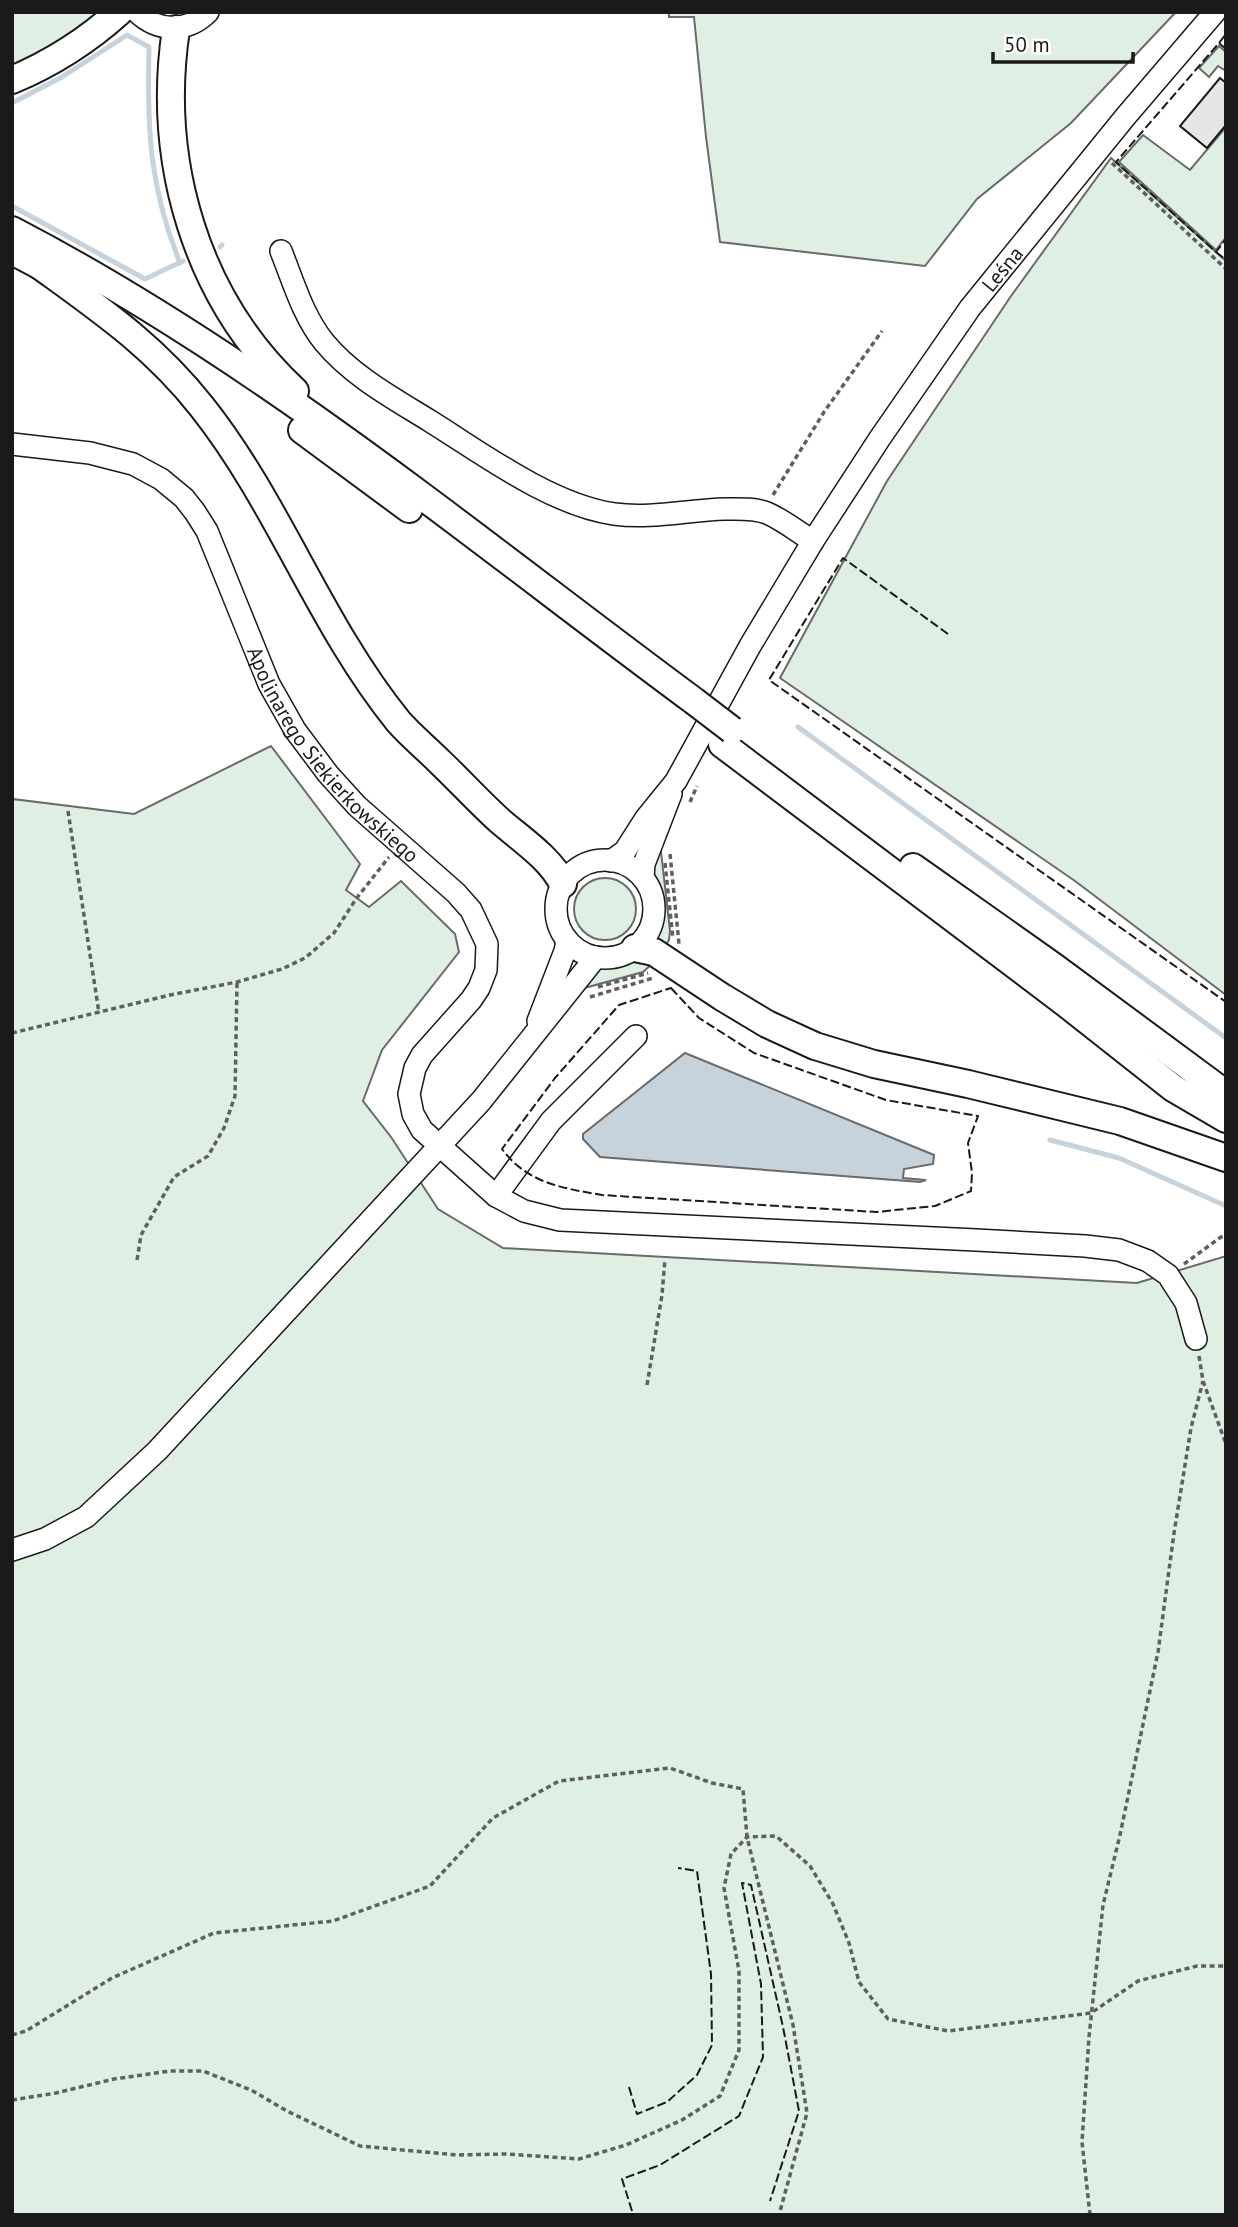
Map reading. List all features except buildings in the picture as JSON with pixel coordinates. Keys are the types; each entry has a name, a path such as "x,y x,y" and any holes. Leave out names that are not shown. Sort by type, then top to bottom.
{"main road":[{"path":"12,80 63,53 105,25 119,12"},
{"path":"176,29 172,63 171,124 181,195 193,237 228,309 247,338 289,386 347,440"},
{"path":"12,230 150,307 347,440 1173,1087 1226,1119"},
{"path":"12,251 110,301 154,328 280,414 618,663 689,708"},
{"path":"39,265 129,331 187,388 241,463 363,673 400,723 538,853 558,874 563,884"},
{"path":"727,737 1053,966 1226,1094"},
{"path":"635,948 654,952 767,1024 815,1046 874,1064 1120,1121 1226,1158"}],"street":[{"path":"137,12 157,26 176,29 192,24 208,12"},
{"name":"Leśna","path":"676,781 750,646 813,541 970,308 1215,12"},
{"path":"281,251 311,321 338,358 390,397 530,482 584,507 617,514 755,510 767,513 813,541"},
{"name":"Apolinarego Siekierkowskiego","path":"12,444 120,459 161,479 184,498 207,531 269,684 295,730 357,806 456,892 471,910 487,944 486,970 471,1000 422,1055 415,1068 409,1094 413,1114 422,1130 496,1196 524,1211 560,1220 1085,1246 1119,1250 1148,1261 1168,1275"},
{"path":"611,861 625,850 646,818 676,781"},
{"path":"643,878 645,864 676,781"},
{"path":"596,861 611,861 625,866 643,878 654,904 653,916 644,939 635,948 613,958 596,957 577,949 567,940 559,926 556,910 558,894 563,884 580,868 596,861"},
{"path":"534,1033 567,940"},
{"path":"12,1550 46,1539 86,1517 157,1451 496,1083 596,957"},
{"path":"496,1196 551,1121 636,1036"},
{"path":"1168,1275 1186,1303 1196,1339"}],"path":[{"path":"1107,159 1226,269"},
{"path":"767,513 773,495 824,412 882,331"},
{"path":"68,811 99,1013"},
{"path":"12,1033 282,970 305,958 334,933 356,899 399,844"},
{"path":"137,1260 141,1235 174,1177 208,1156 224,1128 234,1096 237,982"},
{"path":"1168,1275 1226,1236"},
{"path":"647,1385 662,1295 665,1258"},
{"path":"1090,2215 1082,2142 1102,1905 1121,1835 1158,1652 1191,1428 1203,1381 1226,1444"},
{"path":"12,2035 26,2031 112,1978 214,1933 333,1921 430,1886 493,1818 559,1781 670,1768 712,1783 743,1789 747,1837 793,2025 807,2112 779,2215"},
{"path":"12,2100 114,2079 170,2071 203,2071 251,2090 287,2111 360,2146 457,2155 506,2154 579,2159 626,2145 682,2120 720,2096 739,2050 739,1971 724,1888 731,1854 747,1837 776,1836 810,1866 833,1905 849,1943 859,1982 888,2019 948,2031 1091,2012 1138,1981 1197,1965 1226,1966"}],"green space":[{"path":"12,12 106,12 12,74"},
{"path":"669,12 1176,12 1071,123 977,199 925,266 720,242 694,17 669,17"},
{"path":"1219,46 1226,52 1226,71 1218,66 1209,77 1199,68"},
{"path":"1226,127 1226,237 1216,250 1119,162 1143,135 1190,170"},
{"path":"1111,158 1226,261 1226,995 1075,881 780,678 887,481 1011,296"},
{"path":"271,746 360,864 346,890 369,907 401,881 455,934 459,952 382,1050 363,1101 391,1137 438,1209 503,1248 1137,1283 1226,1256 1226,2215 12,2215 12,799 134,814"},
{"path":"660,843 670,931 665,946 654,937 661,910 653,872"},
{"path":"605,878 627,887 636,909 627,931 605,940 583,931 574,909 583,887"},
{"path":"632,960 654,962 643,972 577,990 600,966"}],"shaded area":[{"path":"685,1053 934,1155 933,1164 904,1169 903,1178 926,1180 920,1182 600,1157 583,1139 583,1134"}],"waterway":[{"path":"12,103 62,77 127,35 149,47 152,156 162,208 180,263"},
{"path":"12,206 145,279 183,261"},
{"path":"798,727 1226,1038"},
{"path":"1050,1140 1119,1158 1226,1206"}],"fence":[{"path":"669,12 679,12"},
{"path":"1219,43 1226,34"},
{"path":"1226,49 1219,43 1116,162 1216,252 1226,239"},
{"path":"1216,252 1226,260"},
{"path":"948,634 843,558 769,680 1226,1002"},
{"path":"671,988 699,1018 754,1053 886,1100 978,1116 968,1143 972,1173 971,1191 935,1206 876,1212 602,1195 546,1182 523,1170 502,1149 555,1078 619,1005 671,988"},
{"path":"629,2087 637,2114 667,2102 697,2075 712,2045 711,1974 697,1871 678,1868"},
{"path":"632,2211 622,2179 660,2165 739,2116 763,2057 761,1984 742,1883 751,1885 799,2111 770,2201"}]}
